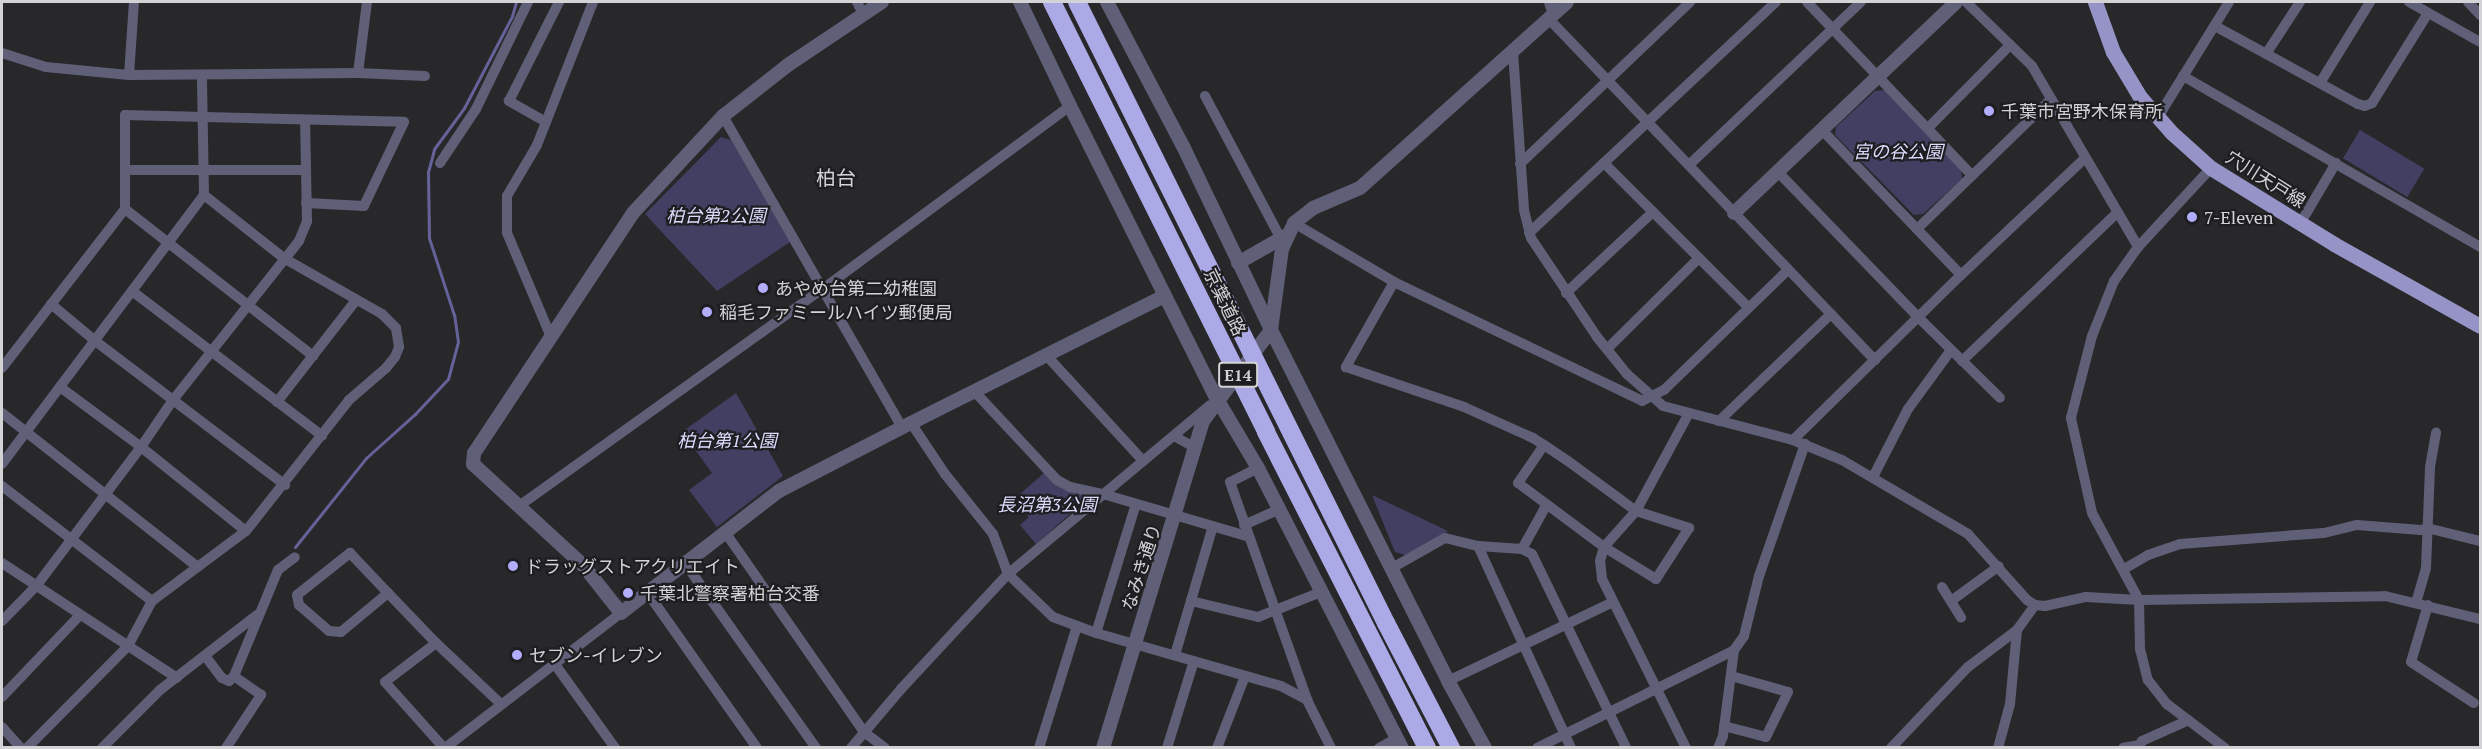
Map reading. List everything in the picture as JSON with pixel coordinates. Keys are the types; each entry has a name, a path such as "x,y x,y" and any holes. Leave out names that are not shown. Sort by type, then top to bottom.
{"highway":[{"name":"京葉道路","path":"1052,2 1266,432 1427,747"},
{"name":"京葉道路","path":"1077,2 1391,633 1451,747"}],"main road":[{"name":"穴川天戸線","path":"2095,2 2113,52 2126,75 2158,117 2211,168 2300,224 2481,326"}],"street":[{"path":"129,75 134,2"},
{"path":"358,73 367,2"},
{"path":"440,164 476,109 528,2"},
{"path":"546,122 509,101 559,2"},
{"path":"551,337 517,261 506,220 510,188 537,145 593,2"},
{"path":"621,613 583,565 473,464 474,453 633,213 723,116 860,8 882,2"},
{"path":"1020,2 1217,399 1257,468 1400,743 1378,747"},
{"path":"1107,2 1183,146 1271,330 1448,681 1485,747"},
{"path":"1549,2 1551,17 1607,80 1875,360"},
{"path":"1238,263 1287,232 1313,208 1360,188 1567,2"},
{"path":"1520,164 1690,2"},
{"path":"1529,233 1776,2"},
{"path":"1807,2 1972,175"},
{"path":"1689,165 1861,2"},
{"path":"1734,213 1956,2"},
{"path":"1966,2 2032,66 2138,247"},
{"path":"2158,117 2229,2"},
{"path":"2266,54 2300,2"},
{"path":"2320,83 2370,2"},
{"path":"2409,2 2481,42"},
{"path":"2468,2 2481,15"},
{"path":"2215,26 2365,106 2372,103 2428,13"},
{"path":"1928,128 2010,45"},
{"path":"1514,52 1520,164 1524,210 1529,233 1566,293 1607,349 1627,374 1651,398 1663,406 1805,444 1873,477 1968,534 2000,566 2027,600 2035,605 2045,606 2086,597 2139,600 2385,596 2481,619"},
{"path":"2,53 46,67 129,75 358,73 424,75"},
{"path":"2,464 204,195 202,75"},
{"path":"2183,76 2481,247"},
{"path":"1206,96 1287,232 1642,401 1664,390 1788,270"},
{"path":"1917,229 2051,99"},
{"path":"519,506 824,288 1070,106"},
{"path":"2,369 125,209 125,115 404,122 364,206 306,203"},
{"path":"723,116 906,425 993,534 1008,574 1053,617 1096,633 1281,686 1308,700"},
{"path":"2,621 37,585 141,447 173,400 249,306 304,232 305,120"},
{"path":"1821,129 1960,275"},
{"path":"1793,440 1960,275 2085,158"},
{"path":"1604,163 1748,307"},
{"path":"2300,224 2336,163"},
{"path":"2211,168 2138,247 2114,281 2092,336 2071,418 2092,513 2139,600 2140,649 2144,669 2156,692 2225,747"},
{"path":"125,170 204,172 306,170"},
{"path":"1778,171 1918,317 2000,398"},
{"path":"27,747 129,646 152,601 246,531 285,485 349,400 395,357 399,348 396,328 390,321 285,258 204,195"},
{"path":"125,209 313,356"},
{"path":"1566,293 1653,212"},
{"path":"1962,361 2117,213"},
{"path":"1271,330 1279,267 1287,232"},
{"path":"1607,349 1699,258"},
{"path":"1394,282 1346,367 1464,407 1544,445 1635,511 1689,528 1656,579 1604,547 1518,483 1544,445"},
{"path":"132,291 322,436"},
{"path":"436,643 385,682 445,747 779,491 974,390 1166,296"},
{"path":"277,402 356,300"},
{"path":"51,304 94,340 285,485"},
{"path":"1719,421 1831,314"},
{"name":"なみき通り","path":"1103,747 1203,421 1217,399 1271,330"},
{"path":"1873,477 1908,409 1951,350"},
{"path":"1046,355 1143,461"},
{"path":"60,387 141,447 246,531"},
{"path":"974,390 1057,480 1070,487 1103,494 1213,526 1246,530 1278,510"},
{"path":"851,747 1008,574 1217,399"},
{"path":"2,413 198,567"},
{"path":"1686,747 1602,579 1600,561 1604,547 1635,511 1689,413"},
{"path":"2416,603 2426,568 2430,467 2436,433"},
{"path":"1174,436 1196,448"},
{"path":"1537,747 1734,650 1744,636 1759,576 1805,444"},
{"path":"1257,468 1230,482 1308,700 1331,747"},
{"path":"2,486 152,601"},
{"path":"1096,633 1136,504"},
{"path":"1522,549 1547,504"},
{"path":"2124,569 2148,555 2180,544 2324,533 2357,525 2421,530 2427,528 2481,542"},
{"path":"1175,655 1213,526"},
{"path":"725,532 864,732 885,747"},
{"path":"1392,568 1445,538 1478,546 1522,549 1532,554 1626,747"},
{"path":"1478,546 1571,747"},
{"path":"388,593 341,632 329,631 299,605 297,595 350,553 436,643 501,704"},
{"path":"206,657 222,678 229,681 234,676 257,615 265,603 278,570 295,557"},
{"path":"685,562 816,747"},
{"path":"2,563 177,678"},
{"path":"1951,602 2000,566"},
{"path":"1942,587 1961,618"},
{"path":"647,592 757,747"},
{"path":"1191,601 1252,618 1275,612 1322,592"},
{"path":"1448,681 1614,602"},
{"path":"1890,747 1968,667 2017,630 2035,605"},
{"path":"2428,605 2411,662 2474,703"},
{"path":"2,697 80,615"},
{"path":"102,747 160,690 206,657 257,615"},
{"path":"1039,747 1077,626"},
{"path":"1998,747 2010,704 2017,630"},
{"path":"1718,747 1724,726 1734,650"},
{"path":"1167,747 1194,661"},
{"path":"554,663 615,747"},
{"path":"226,747 261,694 234,676"},
{"path":"1230,747 1217,746 1245,676"},
{"path":"1724,726 1766,737 1788,692 1731,676"},
{"path":"2124,747 2138,746 2189,720"},
{"path":"2,727 21,747"}],"green space":[{"name":"宮の谷公園","path":"1885,90 1961,167 1962,179 1923,214 1914,215 1835,135 1836,127 1875,91"},
{"path":"2360,130 2424,169 2407,197 2343,158"},
{"name":"柏台第2公園","path":"721,137 731,140 790,242 717,291 645,214"},
{"name":"柏台第1公園","path":"736,393 783,476 717,527 689,490 712,473 682,432"},
{"name":"長沼第3公園","path":"1044,473 1086,494 1087,499 1036,544 1020,525 1029,517 1013,500"},
{"path":"1372,495 1448,531 1409,556 1395,552"}],"waterway":[{"path":"295,547 366,458 415,414 448,379 458,342 454,315 429,238 428,172 434,149 464,108 512,16 516,2"}],"place":[{"name":"千葉市宮野木保育所","path":"1989,111"},
{"name":"7-Eleven","path":"2192,217"},
{"name":"あやめ台第二幼稚園","path":"763,288"},
{"name":"稲毛ファミールハイツ郵便局","path":"707,312"},
{"name":"ドラッグストアクリエイト","path":"513,566"},
{"name":"千葉北警察署柏台交番","path":"628,593"},
{"name":"セブン-イレブン","path":"517,655"}],"district":[{"name":"柏台","path":"836,177"}]}
